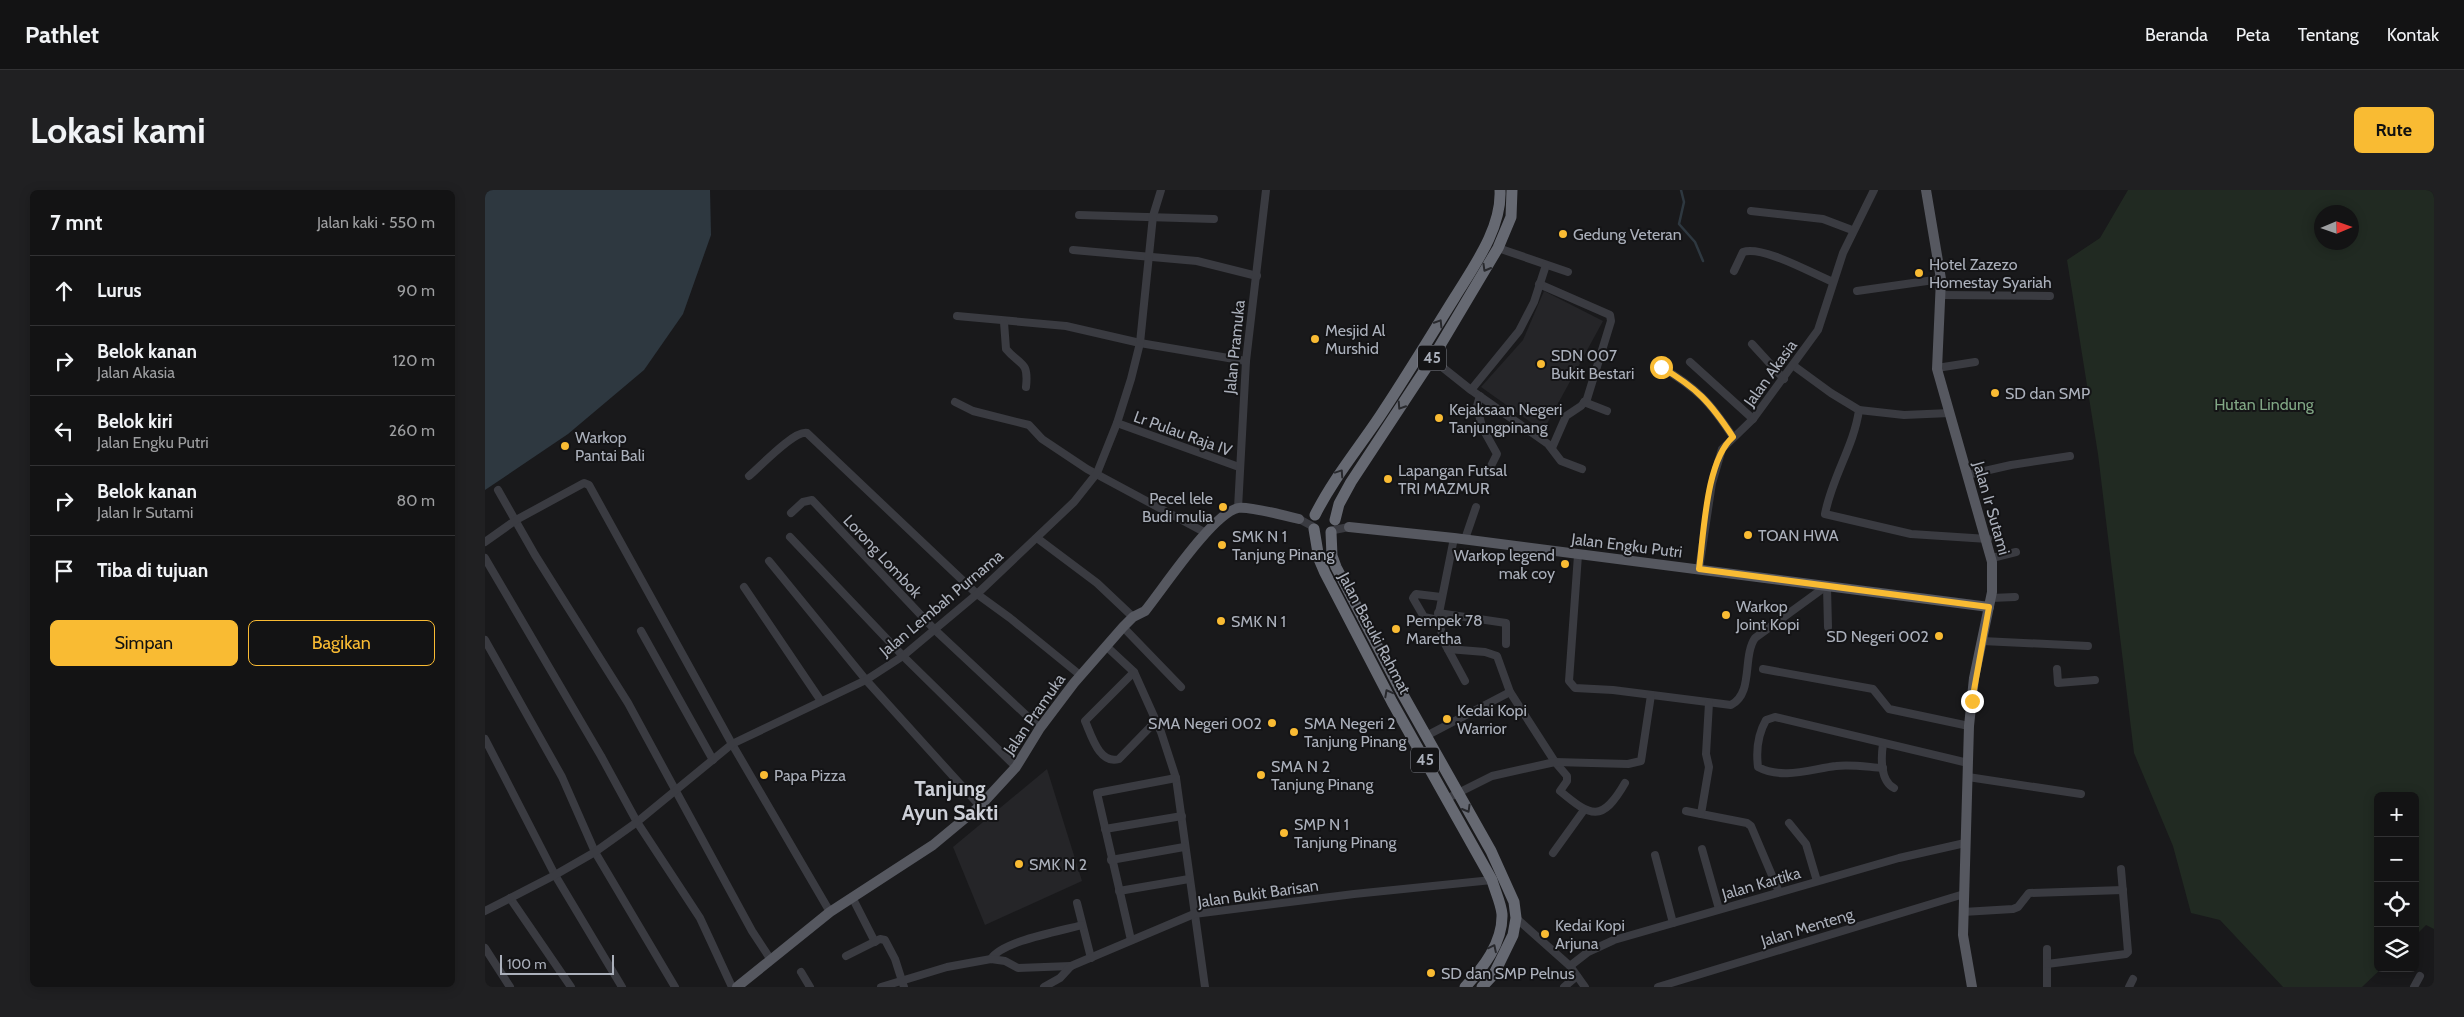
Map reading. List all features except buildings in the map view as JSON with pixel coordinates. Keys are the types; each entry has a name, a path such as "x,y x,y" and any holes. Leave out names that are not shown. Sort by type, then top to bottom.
{"highway":[{"name":"45","path":"1314,522 1325,495 1379,417 1457,293 1494,227 1501,200 1500,190"},
{"name":"Jalan Basuki Rahmat","path":"1482,987 1494,974 1509,944 1516,918 1513,902 1505,880 1426,736 1332,556 1334,526 1339,504 1351,482 1432,358 1498,248 1511,216 1512,190"},
{"path":"1457,293 1468,299"},
{"path":"1325,511 1333,515 1334,526 1323,535 1314,522 1325,511"},
{"name":"Jalan Basuki Rahmat","path":"1314,522 1319,559 1325,573 1446,799 1492,880 1502,914 1501,930 1483,968 1465,987"}],"main road":[{"name":"Jalan Ir Sutami","path":"1926,190 1941,279 1937,368 1992,558 1990,602 1974,678 1969,726 1963,935 1972,987"},
{"path":"1238,508 1299,519"},
{"name":"Jalan Pramuka","path":"737,987 830,912 933,845 980,806 1016,767 1040,728 1080,676 1133,617 1145,611 1206,533 1224,516 1238,508"},
{"name":"Jalan Engku Putri","path":"1349,527 1459,538 1826,587 1990,602"}],"street":[{"name":"Jalan Lembah Purnama","path":"485,911 555,876 595,852 637,822 732,744 866,680 903,656 977,594 1074,502 1097,473 1117,423 1140,344 1153,216 1161,190"},
{"name":"Jalan Pramuka","path":"1238,508 1246,361 1266,190"},
{"name":"Jalan Akasia","path":"1699,569 1715,469 1722,449 1753,419 1794,366 1818,330 1833,282 1853,230 1859,223 1873,190"},
{"path":"1751,210 1823,219 1853,230"},
{"path":"1079,215 1214,219"},
{"path":"1498,248 1569,272"},
{"path":"1073,250 1197,261 1257,276"},
{"path":"1734,271 1743,252 1749,251 1778,256 1833,282"},
{"path":"1471,390 1519,332 1530,312 1546,265"},
{"path":"1857,291 1941,279"},
{"path":"1539,284 1610,315 1611,321 1607,338 1584,402 1566,416 1552,448"},
{"path":"1941,295 2050,296"},
{"path":"957,316 1003,322 1066,326 1140,344 1246,361"},
{"path":"1003,322 1006,349 1025,365 1027,373 1026,387"},
{"path":"1752,344 1784,379"},
{"path":"1432,358 1471,390 1552,448 1561,461 1582,469"},
{"path":"1690,362 1753,419"},
{"path":"1937,368 1975,362"},
{"path":"1794,366 1831,393 1859,410 1904,415 1950,413"},
{"path":"1661,367 1692,386 1715,410 1733,437"},
{"path":"1480,396 1477,406 1482,427 1497,454 1495,463 1487,474"},
{"path":"955,402 973,411 1029,425 1042,439 1087,469 1206,533"},
{"path":"1584,402 1607,411"},
{"path":"1859,410 1853,438 1833,487 1825,514 1911,534 1988,539"},
{"name":"Lr Pulau Raja IV","path":"1117,423 1239,467"},
{"path":"749,476 791,439 803,432 807,433 977,594 1010,618 1080,676"},
{"path":"1967,475 2017,464 2070,456"},
{"path":"485,542 516,520 584,483 589,485 732,744 830,912"},
{"path":"498,490 628,703 752,931 771,960"},
{"name":"Lorong Lombok","path":"791,513 803,502 812,500 935,630 1040,728"},
{"path":"1465,681 1440,633 1438,617 1441,597 1459,538 1476,507"},
{"path":"1299,519 1314,522"},
{"path":"1334,526 1349,527"},
{"path":"790,537 903,656 1016,767"},
{"path":"1037,538 1097,583 1133,617"},
{"path":"1992,558 2016,552"},
{"path":"1578,555 1569,681 1571,685 1583,689 1613,690 1731,705 1741,695 1749,651 1755,638 1826,587"},
{"path":"485,558 601,756 637,822 700,918 732,987"},
{"path":"769,562 866,680 980,806"},
{"path":"744,587 821,701"},
{"path":"1826,587 1828,627"},
{"path":"1441,597 1416,594 1413,598 1424,617 1506,623 1505,644"},
{"path":"1990,602 2015,597"},
{"path":"1123,627 1181,687"},
{"path":"641,631 713,760"},
{"path":"485,640 562,778 595,852 675,987"},
{"path":"1982,642 2088,646"},
{"path":"1106,646 1134,672 1157,721 1175,778 1205,987"},
{"path":"1448,649 1485,652 1497,656 1510,692 1555,762 1568,778 1561,791 1584,810 1592,812 1606,808 1614,801 1625,783"},
{"path":"1763,669 1873,689 1889,709 1969,726"},
{"path":"2057,669 2058,683 2095,680"},
{"path":"1134,672 1085,721 1096,746 1105,757 1112,760 1119,759 1157,721"},
{"path":"1426,736 1510,692"},
{"path":"1446,799 1457,792 1500,773 1555,762 1628,764 1641,761 1651,695"},
{"path":"1701,814 1709,767 1706,754 1709,703"},
{"path":"1883,768 1837,766 1811,772 1768,772 1759,767 1757,756 1761,729 1766,720 1775,717 1968,763"},
{"path":"485,739 555,876 622,987"},
{"path":"1883,744 1883,768 1889,784 1894,788"},
{"path":"1968,777 2081,794"},
{"path":"1131,940 1097,793 1175,778"},
{"path":"1553,853 1584,810"},
{"path":"1686,811 1747,823 1751,826 1779,892"},
{"path":"1105,829 1181,816"},
{"path":"1789,823 1806,844 1817,881"},
{"name":"Jalan Kartika","path":"1570,966 1605,943 1899,858 1965,843"},
{"path":"1111,860 1184,847"},
{"path":"1701,849 1719,909"},
{"path":"1655,855 1673,923"},
{"path":"2047,964 2126,954 2128,950 2121,869"},
{"path":"1119,891 1189,878"},
{"name":"Jalan Bukit Barisan","path":"1044,987 1060,978 1071,966 1194,914 1354,894 1492,880"},
{"path":"1963,912 2019,908 2025,896 2031,893 2123,890"},
{"name":"Jalan Menteng","path":"1658,987 1964,894"},
{"path":"852,897 875,942"},
{"path":"510,898 571,987"},
{"path":"1077,903 1091,958"},
{"path":"1516,918 1570,966 1585,987"},
{"path":"991,959 997,952 1020,942 1082,925"},
{"path":"847,956 875,942 885,940 895,959 903,983"},
{"path":"485,948 510,987"},
{"path":"2047,949 2047,987"},
{"path":"881,987 903,983 947,967 991,959 1005,961 1018,968 1071,966"},
{"path":"801,972 810,987"},
{"path":"1564,987 1577,976"},
{"path":"2414,987 2420,976"},
{"path":"2129,987 2133,979"}],"shaded area":[{"path":"485,190 710,190 711,235 683,314 644,370 568,434 485,490"},
{"name":"SDN 007 Bukit Bestari","path":"1544,291 1603,321 1543,431 1481,387 1523,340"},
{"name":"SMK N 2","path":"1047,769 1082,881 985,925 953,847"}],"green space":[{"name":"Hutan Lindung","path":"2128,190 2434,190 2434,929 2426,925 2419,932 2419,792 2374,792 2374,972 2378,972 2362,987 2283,987 2220,920 2191,913 2173,846 2134,753 2098,454 2067,260 2100,238"}],"waterway":[{"path":"1681,190 1684,202 1679,224 1695,242 1703,261"}],"place":[{"name":"Gedung Veteran","path":"1563,234"},
{"name":"Hotel Zazezo Homestay Syariah","path":"1919,273"},
{"name":"Mesjid Al Murshid","path":"1315,339"},
{"name":"SDN 007 Bukit Bestari","path":"1541,364"},
{"name":"SD dan SMP","path":"1995,393"},
{"name":"Kejaksaan Negeri Tanjungpinang","path":"1439,418"},
{"name":"Warkop Pantai Bali","path":"565,446"},
{"name":"Lapangan Futsal TRI MAZMUR","path":"1388,479"},
{"name":"Pecel lele Budi mulia","path":"1223,507"},
{"name":"TOAN HWA","path":"1748,535"},
{"name":"SMK N 1 Tanjung Pinang","path":"1222,545"},
{"name":"Warkop legend mak coy","path":"1565,564"},
{"name":"Warkop Joint Kopi","path":"1726,615"},
{"name":"SMK N 1","path":"1221,621"},
{"name":"Pempek 78 Maretha","path":"1396,629"},
{"name":"SD Negeri 002","path":"1939,636"},
{"name":"Kedai Kopi Warrior","path":"1447,719"},
{"name":"SMA Negeri 002","path":"1272,723"},
{"name":"SMA Negeri 2 Tanjung Pinang","path":"1294,732"},
{"name":"Papa Pizza","path":"764,775"},
{"name":"SMA N 2 Tanjung Pinang","path":"1261,775"},
{"name":"SMP N 1 Tanjung Pinang","path":"1284,833"},
{"name":"SMK N 2","path":"1019,864"},
{"name":"Kedai Kopi Arjuna","path":"1545,934"},
{"name":"SD dan SMP Pelnus","path":"1431,973"}],"district":[{"name":"Tanjung Ayun Sakti","path":"950,801"}],"route":[{"path":"1661,367 1688,382 1715,410 1733,437 1722,449 1715,469 1706,515 1699,569 1989,607 1974,678 1972,701"}]}
